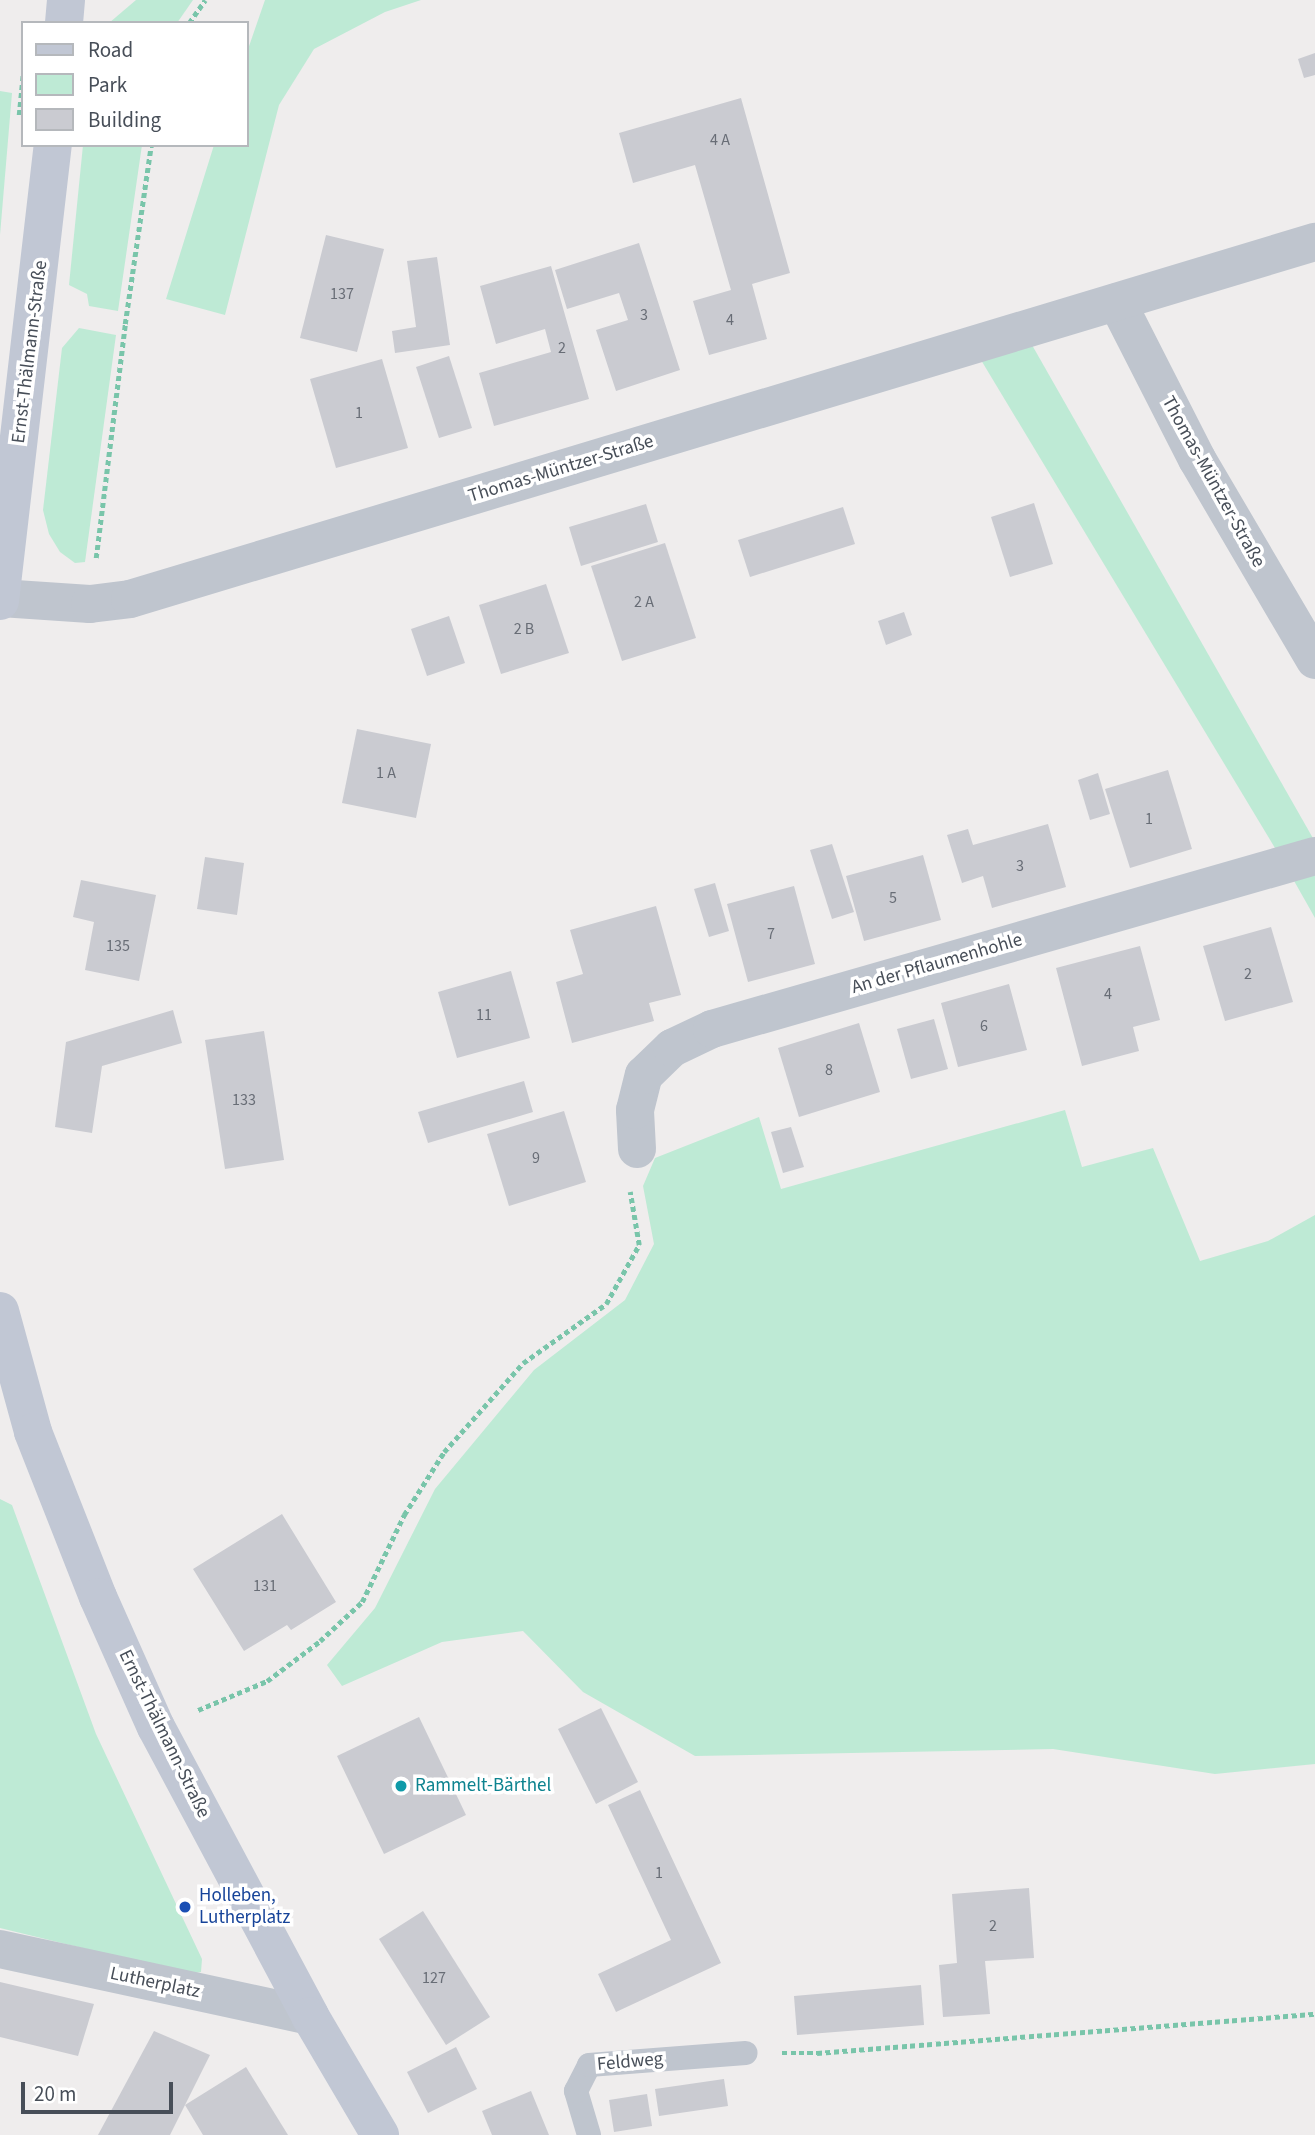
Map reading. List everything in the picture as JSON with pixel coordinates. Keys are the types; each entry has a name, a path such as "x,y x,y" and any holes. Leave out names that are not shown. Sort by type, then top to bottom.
{"main road":[{"path":"64,21 66,0"},
{"name":"Ernst-Thälmann-Straße","path":"0,599 53,147"},
{"name":"Ernst-Thälmann-Straße","path":"0,1311 33,1432 98,1597 156,1727 310,2016 380,2135"}],"street":[{"name":"Thomas-Müntzer-Straße","path":"0,599 90,604 130,599 1315,242"},
{"name":"Thomas-Müntzer-Straße","path":"1116,302 1197,459 1315,660"},
{"name":"An der Pflaumenhohle","path":"637,1149 635,1110 644,1075 672,1048 712,1029 1315,856"},
{"name":"Lutherplatz","path":"0,1950 310,2016"}],"lane":[{"name":"Feldweg","path":"589,2135 576,2091 589,2065 746,2053"}],"path":[{"path":"190,21 205,0"},
{"path":"90,604 125,324 151,147"},
{"path":"156,1727 267,1681 320,1641 362,1602 404,1515 444,1452 523,1363 606,1304 639,1245 629,1197 637,1149"},
{"path":"746,2053 830,2052 1315,2014"}],"green space":[{"path":"136,0 193,0 178,21 111,21"},
{"path":"265,0 421,0 385,12 314,49 279,105 225,315 166,299 213,147 248,147 248,49"},
{"path":"0,91 12,93 0,235"},
{"path":"83,147 142,147 118,311 89,306 87,294 69,285"},
{"path":"79,328 116,335 85,562 75,563 60,552 49,534 43,510 62,348"},
{"path":"1032,345 1314,840 1278,853 981,360"},
{"path":"1315,872 1315,918 1293,879"},
{"path":"1065,1110 1082,1167 1153,1148 1200,1261 1268,1241 1315,1215 1315,1764 1215,1774 1053,1749 695,1756 583,1692 523,1631 442,1642 342,1686 327,1665 375,1608 435,1489 534,1370 625,1300 654,1244 643,1186 655,1158 759,1117 781,1189"},
{"path":"0,1499 12,1505 96,1734 202,1959 201,1972 189,1974 0,1928"}],"building":[{"path":"1315,53 1315,75 1304,78 1298,59"},
{"path":"741,98 790,273 752,284 767,339 709,355 693,301 731,290 695,165 633,183 619,133"},
{"path":"326,235 384,249 357,352 300,338"},
{"path":"639,243 680,370 616,391 596,330 628,320 619,293 567,309 555,270"},
{"path":"437,257 450,345 395,353 392,331 416,327 407,261"},
{"path":"551,266 589,399 494,426 479,373 551,352 545,329 496,344 480,286"},
{"path":"449,356 472,428 439,438 416,367"},
{"path":"382,359 408,448 336,468 310,379"},
{"path":"1034,503 1053,564 1010,577 991,517"},
{"path":"646,504 658,542 581,566 569,527"},
{"path":"843,507 855,544 750,577 738,540"},
{"path":"665,543 696,638 622,661 591,566"},
{"path":"546,584 569,653 501,674 479,605"},
{"path":"904,612 912,635 886,645 878,621"},
{"path":"449,616 465,663 427,676 411,629"},
{"path":"357,729 431,744 416,818 342,803"},
{"path":"1168,770 1192,849 1130,868 1105,789"},
{"path":"1098,773 1110,814 1090,820 1078,780"},
{"path":"1048,824 1066,887 992,908 983,876 962,883 947,835 968,829 973,845"},
{"path":"832,844 854,912 832,919 810,850"},
{"path":"923,855 941,920 864,941 846,876"},
{"path":"205,857 244,863 237,915 197,909"},
{"path":"81,880 156,895 139,981 85,970 94,922 73,917"},
{"path":"715,883 729,931 709,937 694,889"},
{"path":"794,886 815,964 748,982 727,904"},
{"path":"656,906 681,995 649,1003 654,1021 572,1043 556,982 583,974 570,930"},
{"path":"1271,927 1293,1002 1225,1021 1203,946"},
{"path":"1140,946 1160,1020 1133,1027 1139,1051 1082,1066 1056,968"},
{"path":"511,971 530,1038 457,1058 438,992"},
{"path":"1009,984 1027,1050 958,1067 941,1003"},
{"path":"173,1010 182,1043 102,1066 92,1133 55,1127 66,1042"},
{"path":"934,1019 948,1069 911,1079 897,1029"},
{"path":"859,1023 880,1092 799,1117 778,1048"},
{"path":"264,1031 284,1160 225,1169 205,1040"},
{"path":"524,1081 533,1112 428,1143 418,1112"},
{"path":"564,1111 586,1182 509,1206 487,1134"},
{"path":"791,1127 804,1167 783,1173 771,1132"},
{"path":"282,1514 336,1602 291,1630 287,1625 244,1651 193,1569"},
{"path":"601,1708 638,1782 596,1804 558,1729"},
{"name":"Rammelt-Bärthel","path":"419,1717 466,1815 384,1854 337,1756"},
{"path":"640,1790 721,1963 616,2012 598,1974 671,1940 608,1805"},
{"path":"1029,1888 1034,1958 985,1961 990,2014 943,2017 939,1965 957,1963 952,1894"},
{"path":"423,1911 490,2017 446,2045 379,1939"},
{"path":"0,1982 94,2004 78,2056 0,2037"},
{"path":"921,1985 924,2025 797,2035 794,1996"},
{"path":"154,2031 210,2055 170,2135 98,2135"},
{"path":"456,2047 477,2089 428,2113 407,2072"},
{"path":"246,2067 288,2135 203,2135 185,2105"},
{"path":"724,2079 728,2106 659,2116 655,2089"},
{"path":"531,2091 549,2135 492,2135 482,2111"},
{"path":"647,2094 652,2126 614,2132 609,2100"}],"place":[{"name":"Rammelt-Bärthel","path":"401,1786"},
{"name":"Holleben, Lutherplatz","path":"185,1907"}]}
